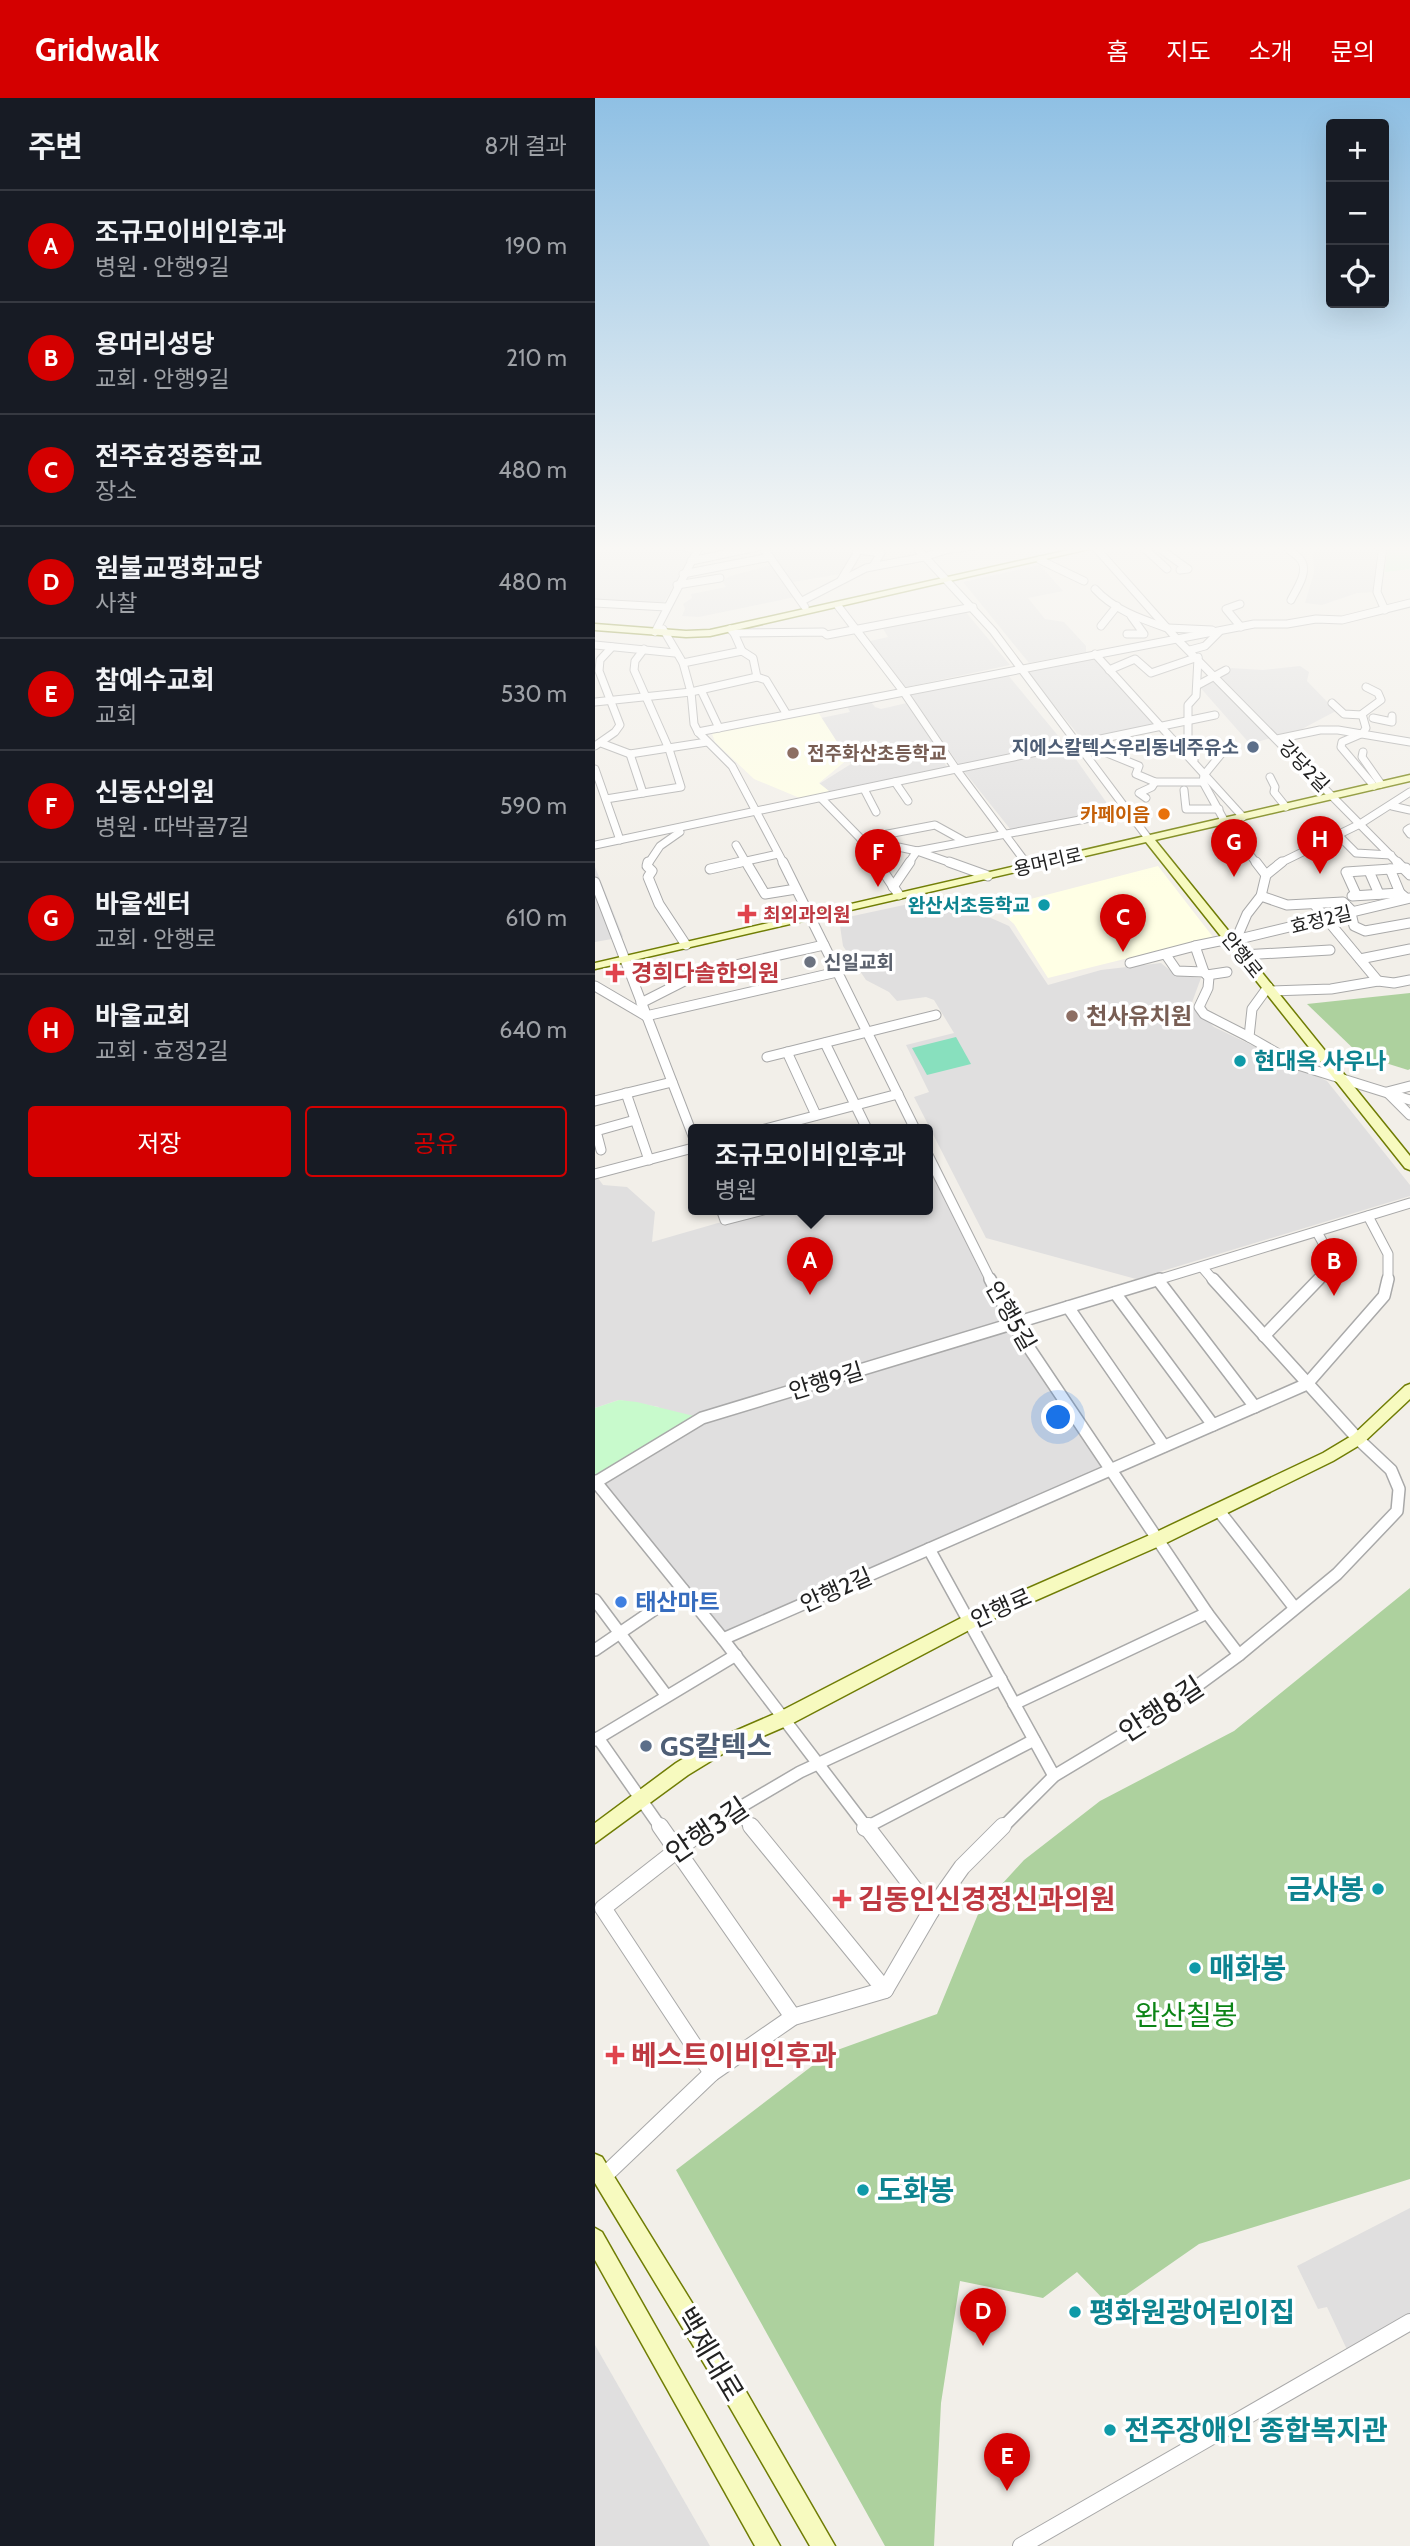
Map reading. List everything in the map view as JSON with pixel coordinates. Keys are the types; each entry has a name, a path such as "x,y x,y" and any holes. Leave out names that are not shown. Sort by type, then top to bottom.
{"street":[{"path":"598,745 620,725 599,671 600,660"},
{"path":"607,799 681,787 669,749 634,670 636,660"},
{"path":"681,660 691,692 691,714 698,732 732,766 758,812 913,1124"},
{"path":"683,663 697,660"},
{"path":"755,660 757,677"},
{"path":"879,660 1028,866"},
{"name":"안행로","path":"1013,660 1148,838 1410,1165"},
{"path":"698,732 1063,660"},
{"path":"1100,660 1194,763 1225,822 1266,876"},
{"path":"1109,670 1132,660"},
{"path":"1136,660 1151,673 1191,660"},
{"path":"1194,763 1188,739 1188,705 1196,696 1198,660"},
{"name":"강당2길","path":"1200,660 1408,870"},
{"path":"1198,685 1226,670"},
{"path":"595,702 691,692 757,677 766,680 786,713"},
{"path":"1332,703 1344,714 1362,715 1381,700 1378,693 1366,687"},
{"path":"702,690 719,728"},
{"path":"595,845 1215,715"},
{"path":"1362,715 1366,734"},
{"path":"1366,734 1374,717 1392,722 1392,716"},
{"path":"1277,739 1320,730 1366,734 1410,742"},
{"path":"1366,734 1349,737 1342,742 1341,747 1378,785"},
{"path":"598,745 630,754 707,742"},
{"path":"1363,752 1362,757 1370,761 1378,785"},
{"path":"1107,753 1139,766 1136,774 1155,782 1203,778 1222,753"},
{"path":"630,754 643,793"},
{"path":"595,769 607,799 618,841"},
{"path":"1270,777 1286,807"},
{"path":"1203,778 1243,817"},
{"name":"용머리로","path":"595,966 809,916 896,891 988,876 1410,778"},
{"path":"895,782 908,801"},
{"path":"1146,798 1139,793 1152,787 1155,782"},
{"path":"864,789 876,812"},
{"path":"1184,790 1186,809 1219,809"},
{"path":"1264,792 1275,790"},
{"path":"1229,939 1238,934 1247,914 1261,897 1266,876 1278,864 1360,824 1410,792"},
{"path":"821,798 861,839 896,891 917,851"},
{"path":"1392,806 1410,810"},
{"path":"917,851 1127,811"},
{"path":"686,945 677,927 655,900 648,877 652,871 646,866 647,860 665,840 699,825"},
{"path":"861,839 935,825 965,841"},
{"path":"1410,828 1407,831 1410,834"},
{"path":"1338,835 1356,853 1391,855"},
{"path":"861,839 917,851 988,876"},
{"path":"595,840 618,841"},
{"path":"736,845 765,894 796,889"},
{"path":"710,869 778,854"},
{"path":"1390,869 1406,896"},
{"path":"1356,894 1346,872 1408,870"},
{"path":"1369,871 1380,894"},
{"path":"595,882 688,1124"},
{"path":"1261,897 1287,905 1343,902 1356,894 1406,896"},
{"name":"효정2길","path":"1130,963 1166,955 1172,950 1328,919 1406,896"},
{"path":"1343,902 1352,912 1354,926 1365,932 1410,923"},
{"path":"1314,904 1378,981"},
{"path":"641,1003 700,974 824,945"},
{"path":"1195,946 1206,974 1208,988 1198,1004 1200,1010 1298,1065 1410,1100"},
{"path":"1360,959 1410,949"},
{"path":"1242,955 1330,950"},
{"path":"1166,955 1177,971 1206,974 1227,972"},
{"path":"595,986 646,1016 837,972"},
{"path":"1249,1037 1251,1006 1269,989 1331,989 1378,981 1394,983 1410,980"},
{"path":"767,1057 936,1015"},
{"path":"825,1043 864,1124"},
{"path":"787,1052 816,1115"},
{"path":"595,1101 672,1082"},
{"path":"1387,1092 1410,1086"},
{"path":"1387,1092 1410,1115"},
{"path":"626,1093 649,1160"},
{"path":"790,1124 898,1094"},
{"path":"601,1150 596,1131 635,1120"},
{"path":"595,1174 688,1149"},
{"name":"안행5길","path":"933,1172 1013,1324 1207,1613 1239,1655"},
{"name":"안행9길","path":"596,1481 702,1418 1410,1203"},
{"path":"723,1215 725,1220 744,1215"},
{"path":"1110,1470 1307,1384 1384,1296 1389,1282 1391,1260 1368,1216"},
{"path":"1264,1336 1329,1269 1330,1261 1317,1232"},
{"path":"1202,1267 1358,1438"},
{"path":"1158,1280 1255,1406"},
{"path":"1115,1293 1213,1425"},
{"path":"1068,1307 1164,1446"},
{"name":"안행로","path":"595,1834 639,1800 718,1747 785,1718 969,1622 1219,1511 1328,1457 1358,1438 1410,1391"},
{"name":"안행8길","path":"885,1990 962,1867 1054,1776 1164,1710 1239,1655 1337,1574 1390,1521 1403,1499 1398,1484 1385,1459 1358,1438"},
{"name":"안행2길","path":"723,1639 1110,1470"},
{"path":"596,1481 785,1718 865,1828 932,1911"},
{"path":"1219,1511 1294,1607"},
{"path":"929,1549 1054,1776"},
{"path":"595,1650 683,1590"},
{"path":"595,1600 666,1695"},
{"path":"1014,1704 1207,1613"},
{"path":"736,1656 666,1695 596,1739 793,2017"},
{"name":"안행3길","path":"712,2073 603,1908 674,1850 736,1808 819,1764 1001,1679"},
{"path":"865,1828 1034,1740"},
{"path":"599,2170 712,2073 793,2017 885,1990 736,1808"},
{"name":"백제대로","path":"599,2170 823,2546"},
{"name":"백제대로","path":"595,2239 768,2546"},
{"path":"1021,2546 1410,2322"}],"shaded area":[{"path":"880,660 1006,660 1010,665 902,688"},
{"path":"1079,660 1098,660 1154,725 1081,738 1026,671"},
{"path":"1300,666 1309,672 1307,681 1336,711 1300,730 1250,744 1198,685 1231,668 1263,670"},
{"path":"1008,675 1064,743 960,766 909,693"},
{"path":"868,698 875,707 881,709 911,702 940,746 934,748 948,768 831,793 819,784 851,764 821,718 850,712 845,702"},
{"path":"816,709 848,759 819,783 834,795 807,801 754,779 715,742 711,731"},
{"path":"1068,748 1111,809 1011,830 963,770"},
{"path":"1158,866 1213,937 1048,978 1014,924 996,908"},
{"path":"595,867 622,934 623,937 595,942"},
{"path":"955,894 966,907 1009,926 1048,985 1101,970 1161,963 1176,975 1201,978 1191,1005 1214,1027 1327,1081 1410,1185 1410,1196 1136,1279 986,1238 933,1134 933,1124 928,1124 914,1097 929,1092 906,1045 954,1033 934,1000 926,997 897,1001 889,992 866,980 843,946 839,919"},
{"path":"933,1165 1013,1324 1110,1470 723,1639 596,1482 659,1407 619,1400 595,1408 595,1174 603,1185 627,1187 655,1212 652,1242 746,1215 933,1215"},
{"path":"1410,2208 1410,2322 1350,2356 1327,2307 1318,2309 1297,2266"},
{"path":"595,2345 710,2546 595,2546"}],"green space":[{"path":"1410,993 1408,1070 1360,1055 1307,1004"},
{"path":"956,1037 971,1064 927,1075 912,1048"},
{"path":"619,1400 702,1418 595,1481 595,1408"},
{"name":"완산칠봉","path":"1410,1588 1410,2179 1199,2244 1110,2306 1077,2272 1043,2298 960,2281 941,2403 934,2546 885,2546 676,2170 829,2053 937,2014 981,1907 1024,1860 1100,1801 1234,1731"}],"place":[{"name":"지에스칼텍스우리동네주유소","path":"1253,747"},
{"name":"전주화산초등학교","path":"793,753"},
{"name":"카페이음","path":"1164,814"},
{"name":"바울교회","path":"1320,874"},
{"name":"바울센터","path":"1234,877"},
{"name":"신동산의원","path":"878,887"},
{"name":"완산서초등학교","path":"1044,905"},
{"name":"최외과의원","path":"747,914"},
{"name":"전주효정중학교","path":"1123,952"},
{"name":"신일교회","path":"810,962"},
{"name":"경희다솔한의원","path":"615,973"},
{"name":"천사유치원","path":"1072,1016"},
{"name":"현대옥 사우나","path":"1240,1061"},
{"name":"조규모이비인후과","path":"810,1295"},
{"name":"용머리성당","path":"1334,1296"},
{"name":"태산마트","path":"621,1602"},
{"name":"GS칼텍스","path":"646,1746"},
{"name":"금사봉","path":"1378,1889"},
{"name":"김동인신경정신과의원","path":"842,1899"},
{"name":"매화봉","path":"1195,1968"},
{"name":"베스트이비인후과","path":"615,2055"},
{"name":"도화봉","path":"863,2190"},
{"name":"평화원광어린이집","path":"1075,2312"},
{"name":"원불교평화교당","path":"983,2346"},
{"name":"전주장애인 종합복지관","path":"1110,2430"},
{"name":"참예수교회","path":"1007,2491"}]}
